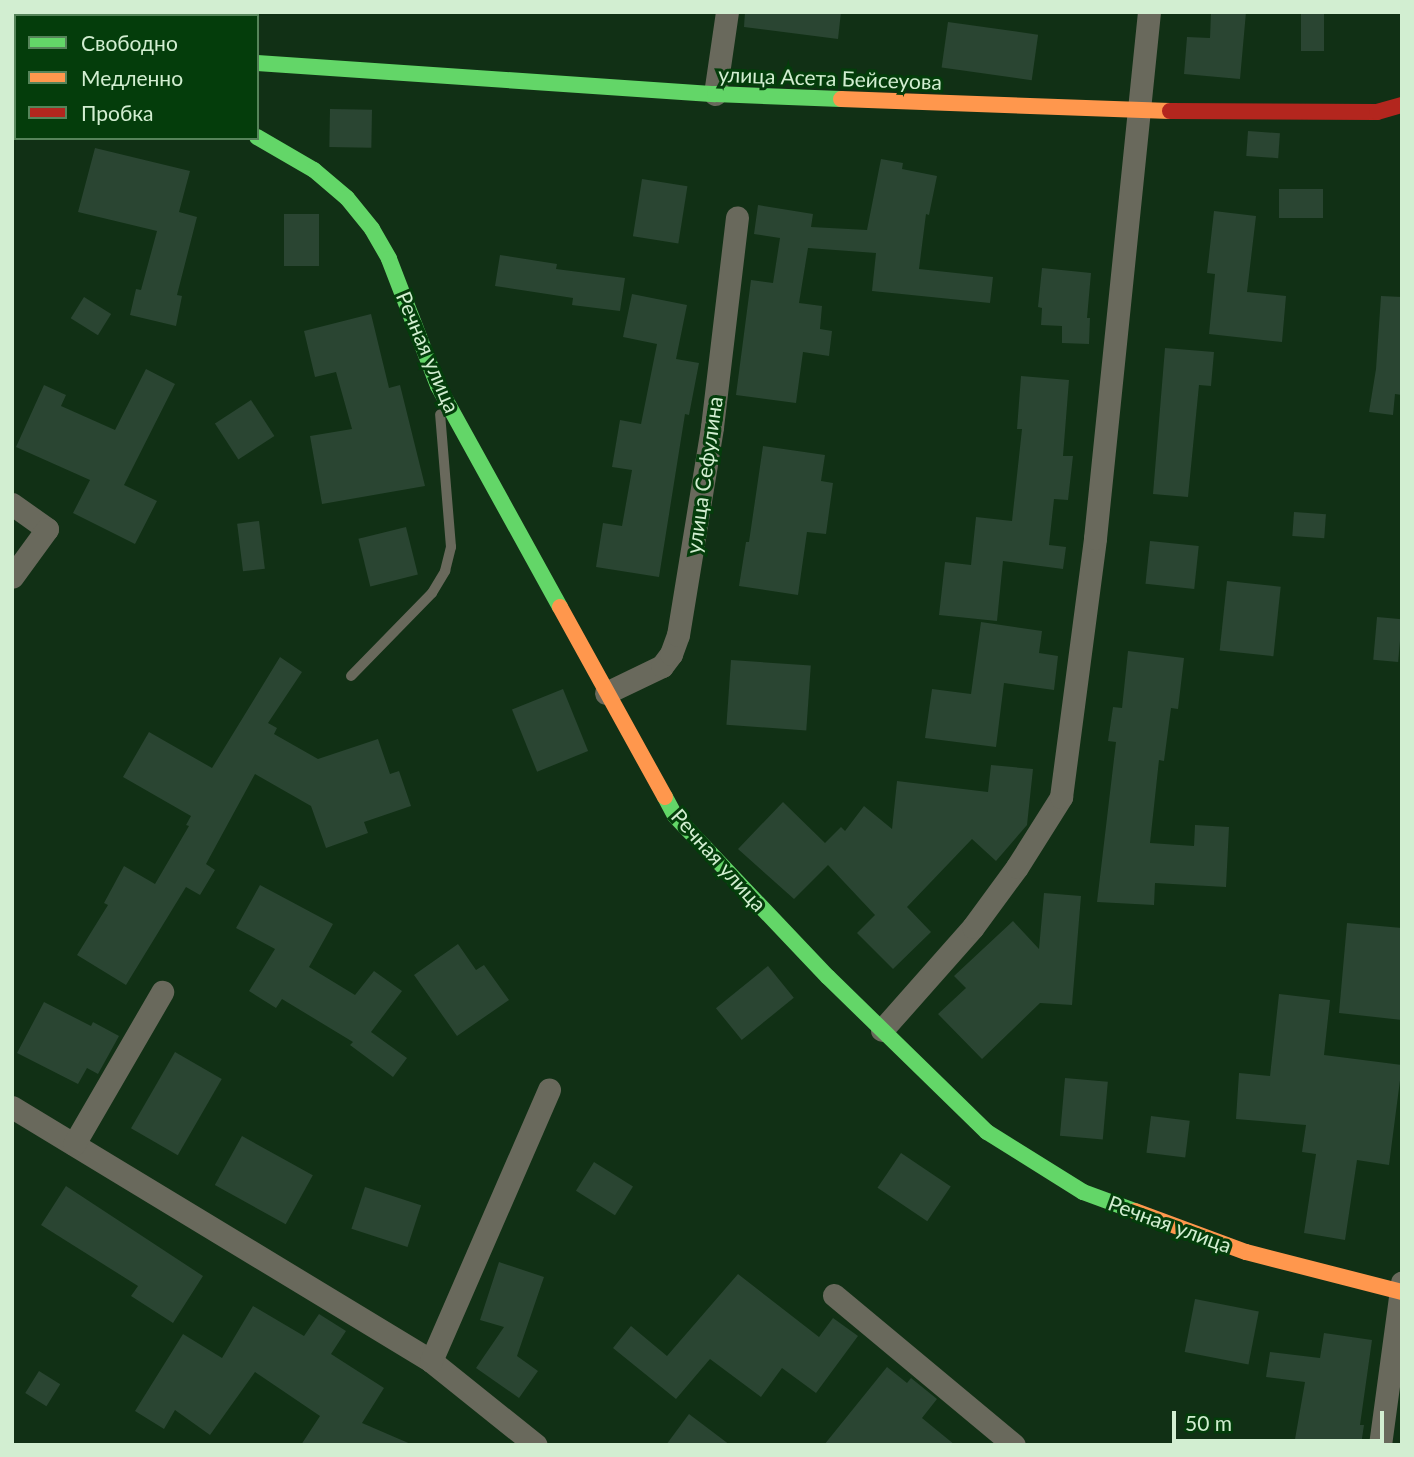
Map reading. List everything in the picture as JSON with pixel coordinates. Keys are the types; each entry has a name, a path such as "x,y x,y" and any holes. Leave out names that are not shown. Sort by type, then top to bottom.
{"street":[{"path":"715,94 727,12"},
{"path":"882,1030 973,927 1017,867 1061,797 1095,538 1149,12"},
{"name":"улица Асета Бейсеуова","path":"259,63 715,94 1139,111 1377,112 1402,105"},
{"name":"Речная улица","path":"259,138 314,170 347,198 372,229 388,259 438,386 675,816 882,1030 987,1132 1083,1192 1246,1252 1401,1289"},
{"name":"улица Сефулина","path":"606,693 662,666 671,654 678,635 712,427 737,217"},
{"path":"12,504 47,529 12,577"},
{"path":"74,1144 162,992"},
{"path":"431,1361 549,1089"},
{"path":"12,1107 431,1361 536,1445"},
{"path":"1380,1445 1401,1289"},
{"path":"834,1296 1014,1445"}],"lane":[{"path":"351,676 432,593 445,571 451,547 438,386"}],"building":[{"path":"745,12 841,12 838,39 744,27"},
{"path":"1211,12 1246,12 1240,79 1184,74 1187,37 1210,38"},
{"path":"1301,12 1324,12 1324,51 1301,51"},
{"path":"948,22 1038,35 1032,80 942,68"},
{"path":"330,109 372,110 371,148 329,147"},
{"path":"1248,131 1280,133 1278,158 1246,156"},
{"path":"95,148 190,171 179,212 197,217 177,295 182,296 176,326 130,315 136,289 141,290 157,231 78,212"},
{"path":"881,159 903,163 902,169 937,176 929,215 926,214 919,269 993,277 990,303 872,291 876,253 808,248 799,303 822,306 820,329 832,331 829,356 803,352 796,403 736,395 751,280 773,283 780,238 754,234 758,205 813,214 811,227 867,230"},
{"path":"642,179 687,186 678,243 633,236"},
{"path":"1279,189 1323,189 1323,218 1279,218"},
{"path":"1214,211 1256,216 1247,292 1286,296 1282,342 1209,334 1215,274 1207,273"},
{"path":"284,214 319,214 319,266 284,266"},
{"path":"500,255 557,264 556,269 625,278 620,311 572,305 573,298 495,286"},
{"path":"1042,268 1091,273 1087,318 1090,318 1089,344 1062,343 1062,326 1041,325 1042,308 1038,307"},
{"path":"632,294 687,305 676,359 699,363 689,415 685,414 659,577 596,567 603,523 622,526 632,470 612,467 620,420 641,424 657,344 623,337"},
{"path":"1381,296 1402,297 1402,395 1395,394 1393,415 1369,412 1376,369"},
{"path":"84,297 111,314 98,335 71,318"},
{"path":"371,314 389,388 400,385 425,486 322,504 310,436 352,429 336,372 315,377 304,331"},
{"path":"1165,348 1214,352 1211,386 1199,385 1188,497 1153,494"},
{"path":"146,369 175,384 124,485 157,501 135,544 73,513 90,480 16,447 44,385 66,395 61,406 115,430"},
{"path":"1021,376 1069,380 1063,456 1073,456 1068,500 1054,499 1049,545 1066,547 1063,569 1003,561 997,621 939,615 945,562 971,565 976,517 1012,521 1022,429 1017,429"},
{"path":"251,400 274,436 238,459 215,423"},
{"path":"763,446 825,455 821,481 833,483 826,534 807,532 798,595 739,586 746,542 749,542"},
{"path":"1294,512 1326,514 1324,538 1292,536"},
{"path":"259,521 265,569 243,571 237,524"},
{"path":"406,527 418,575 370,586 358,539"},
{"path":"1150,541 1199,546 1194,589 1146,584"},
{"path":"1227,581 1281,587 1273,656 1220,651"},
{"path":"1377,617 1402,619 1398,662 1373,660"},
{"path":"981,622 1042,631 1039,653 1058,656 1054,690 1004,683 996,747 925,738 932,689 971,694"},
{"path":"1128,651 1184,658 1178,709 1171,708 1164,761 1159,760 1150,843 1194,846 1195,825 1229,827 1226,887 1155,883 1154,905 1097,902 1116,742 1108,741 1113,707 1122,708"},
{"path":"280,657 302,672 268,723 277,728 274,734 318,759 378,739 390,774 399,771 411,806 364,822 368,833 326,848 311,806 255,774 206,864 215,870 200,895 186,887 126,985 77,955 108,905 104,903 124,866 155,884 189,826 186,825 191,816 123,777 149,732 212,768"},
{"path":"731,660 811,666 806,730 726,725"},
{"path":"563,689 588,751 537,772 512,710"},
{"path":"991,765 1033,769 1027,825 996,861 972,839 907,907 931,932 893,969 857,933 875,915 828,865 794,899 738,849 783,802 825,843 841,827 845,831 864,806 892,829 897,781 988,792"},
{"path":"260,885 333,924 309,967 355,995 374,971 402,991 371,1032 407,1058 393,1077 350,1045 353,1042 282,999 276,1008 249,991 275,949 236,928"},
{"path":"1044,893 1081,896 1072,1005 1040,1003 982,1059 938,1014 966,988 954,976 1013,921 1039,949"},
{"path":"1347,923 1402,928 1402,1020 1339,1013"},
{"path":"458,944 476,970 484,965 509,1000 457,1036 414,975"},
{"path":"768,966 794,998 742,1040 716,1008"},
{"path":"1279,994 1330,1000 1324,1055 1402,1065 1389,1165 1357,1160 1345,1240 1304,1233 1316,1154 1302,1152 1306,1125 1236,1119 1239,1073 1270,1076"},
{"path":"44,1002 91,1026 93,1022 119,1036 98,1074 87,1068 78,1084 17,1053"},
{"path":"175,1052 222,1079 178,1155 131,1128"},
{"path":"1065,1078 1108,1082 1103,1140 1060,1136"},
{"path":"1151,1116 1190,1121 1185,1157 1146,1153"},
{"path":"242,1136 313,1175 286,1224 215,1185"},
{"path":"901,1153 951,1187 927,1221 878,1188"},
{"path":"594,1162 633,1186 615,1215 576,1191"},
{"path":"66,1186 203,1276 173,1323 131,1296 138,1286 41,1225"},
{"path":"365,1187 421,1205 408,1247 351,1229"},
{"path":"499,1262 544,1277 517,1356 538,1371 519,1398 476,1368 504,1327 480,1320"},
{"path":"738,1274 819,1337 833,1318 858,1336 816,1393 782,1368 761,1397 710,1359 676,1399 613,1348 631,1326 667,1356"},
{"path":"1195,1299 1259,1311 1249,1364 1185,1352"},
{"path":"253,1306 304,1336 319,1314 346,1331 331,1354 384,1388 362,1423 413,1445 301,1445 320,1416 255,1372 210,1435 175,1410 164,1429 135,1411 183,1334 222,1358"},
{"path":"1324,1333 1372,1340 1360,1425 1364,1425 1361,1445 1294,1445 1305,1382 1266,1377 1270,1352 1320,1358"},
{"path":"887,1367 907,1383 911,1378 937,1399 922,1418 955,1445 824,1445"},
{"path":"39,1371 60,1384 46,1406 25,1393"},
{"path":"689,1414 730,1445 666,1445"}],"traffic: fast":[{"path":"259,63 715,94 841,99"},
{"path":"259,138 314,170 347,198 372,229 389,259 438,386 560,607"},
{"path":"665,797 675,816 828,977 987,1132 1083,1192 1135,1211"}],"traffic: slow":[{"path":"841,99 1170,111"},
{"path":"560,607 665,797"},
{"path":"1135,1211 1246,1252 1402,1292"}],"traffic: jam":[{"path":"1170,111 1377,112 1402,105"}]}
